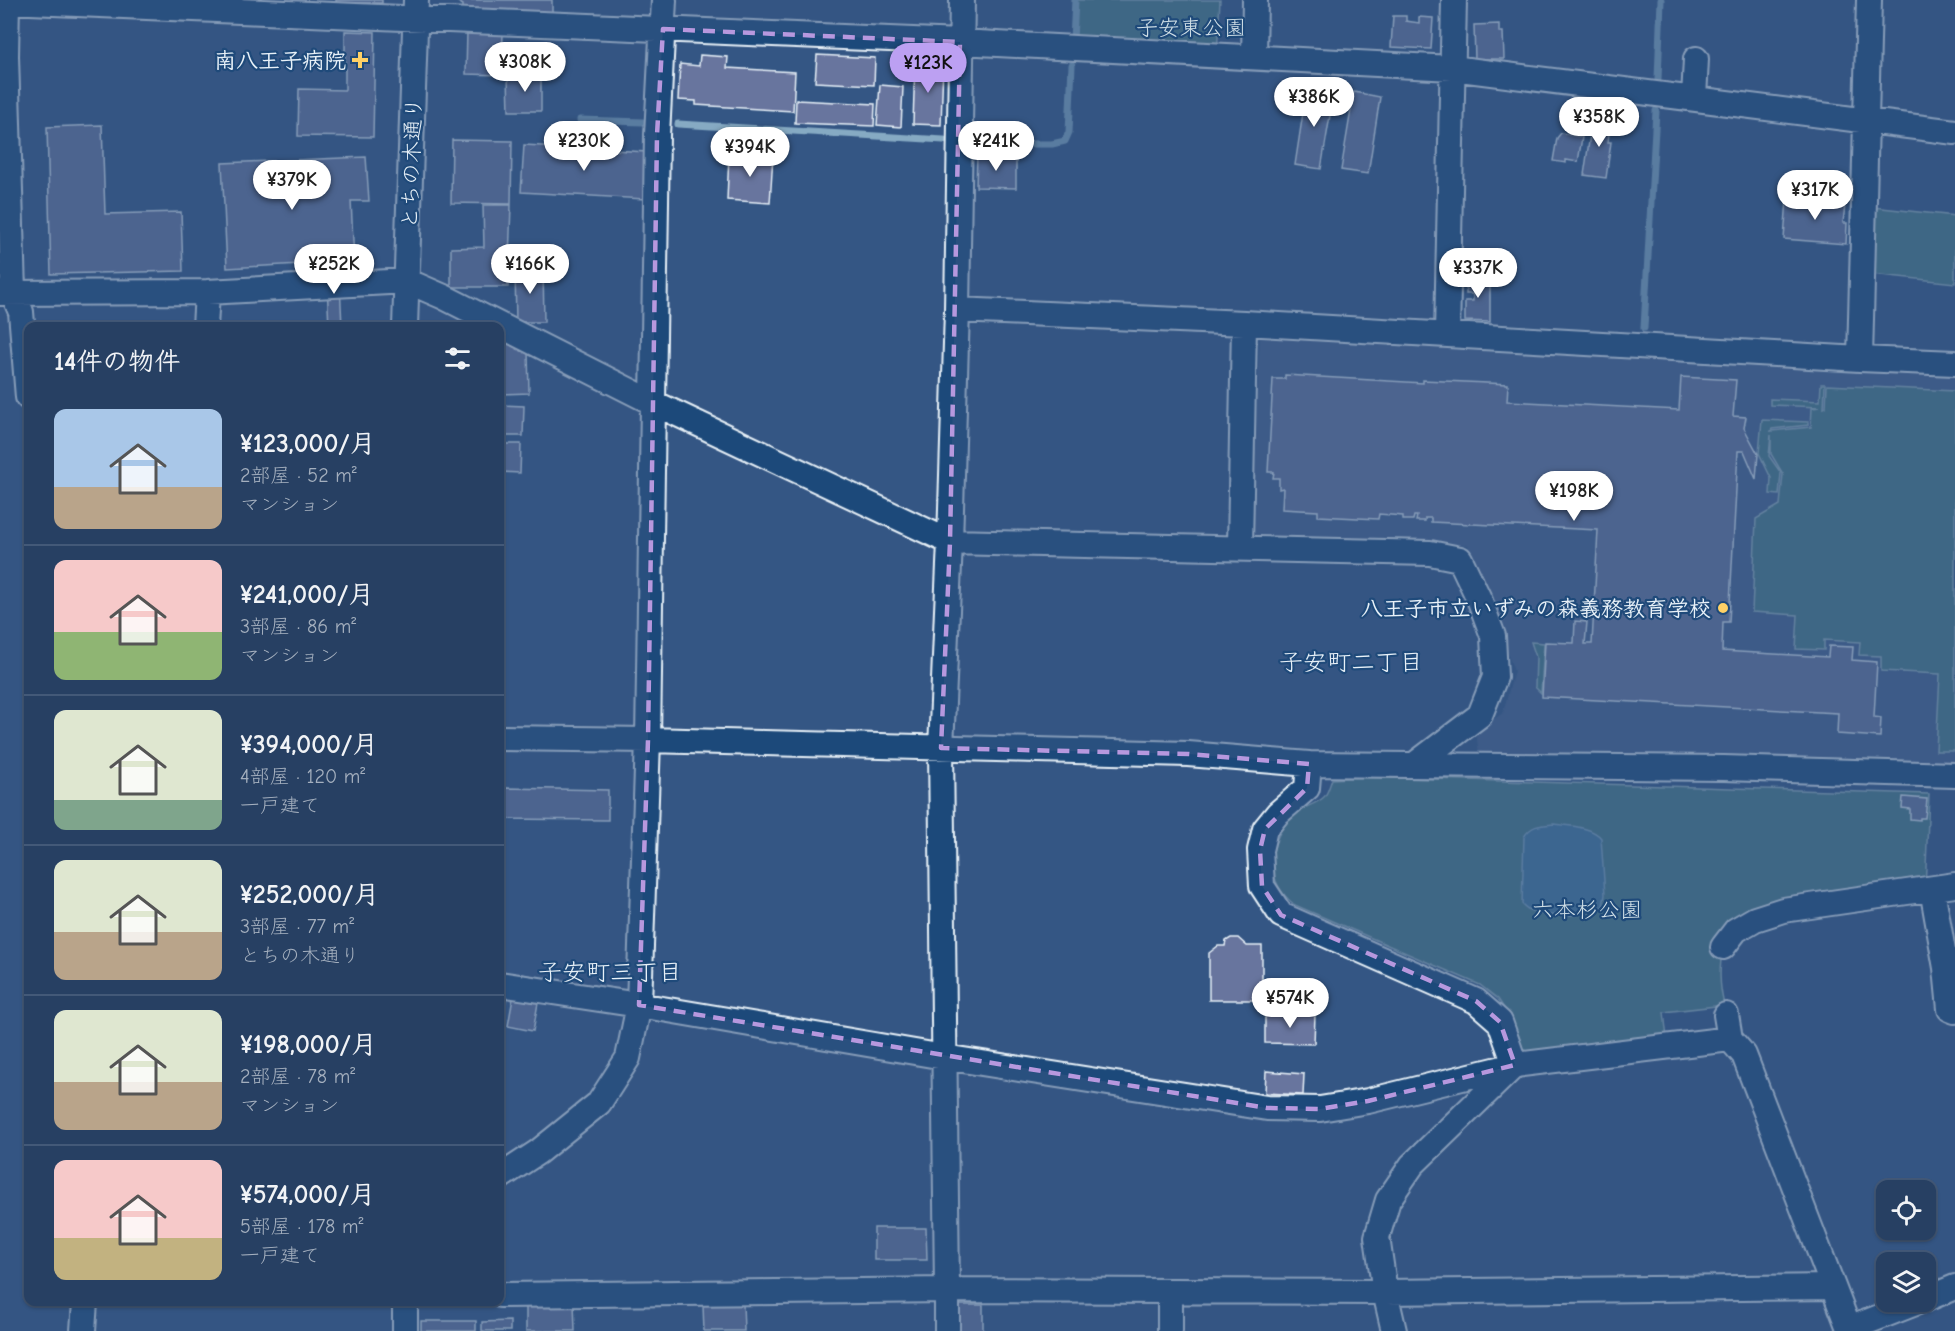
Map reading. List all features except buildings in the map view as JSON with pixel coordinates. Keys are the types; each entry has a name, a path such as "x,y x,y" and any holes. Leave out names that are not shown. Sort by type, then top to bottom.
{"street":[{"path":"24,348 21,312 7,293 3,57 7,0 416,9 663,29 1452,68 1955,132"},
{"path":"504,1174 538,1152 600,1103 628,1058 639,1005 648,740 657,135 664,0"},
{"path":"947,1331 941,748 957,310 962,0"},
{"path":"1254,57 1255,0"},
{"path":"1447,334 1454,0"},
{"path":"1860,359 1869,0"},
{"name":"とちの木通り","path":"405,322 416,9"},
{"path":"1694,98 1695,59"},
{"path":"7,293 207,292 406,281 494,322"},
{"path":"206,322 207,292"},
{"path":"957,310 1244,322 1955,363"},
{"path":"1240,548 1244,322"},
{"path":"504,327 654,403 950,542 1430,553 1460,559 1480,601 1493,636 1495,677 1480,715 1414,765"},
{"path":"504,738 1188,754 1309,764 1724,768 1955,776"},
{"path":"1309,764 1307,788 1278,813 1265,829 1260,850 1262,886 1281,915 1476,1001 1500,1022 1515,1065"},
{"path":"1723,947 1736,930 1755,919 1783,910 1944,887 1946,968 1950,1009 1955,1011"},
{"path":"504,985 1266,1108 1320,1109 1368,1101 1515,1065 1730,1039"},
{"path":"1726,1015 1730,1039 1744,1055 1850,1330 1894,1312"},
{"path":"1394,1331 1384,1292 1377,1237 1388,1200 1412,1165 1515,1065"},
{"path":"504,1295 947,1290 1384,1292 1832,1287"},
{"path":"1936,1295 1955,1287"},
{"path":"1170,1291 1170,1331"},
{"path":"82,1331 85,1306"},
{"path":"405,1306 405,1331"}],"highlighted area":[{"path":"663,29 960,42 950,542 941,748 1188,754 1309,764 1307,788 1265,829 1260,850 1262,886 1281,915 1476,1001 1500,1022 1515,1065 1368,1101 1320,1109 1267,1108 639,1005 648,740 657,135"}],"shaded area":[{"name":"八王子市立いずみの森義務教育学校","path":"1260,336 1955,375 1955,767 1479,754 1476,731 1503,713 1514,671 1468,545 1250,535"},
{"path":"1554,824 1586,829 1601,838 1605,895 1603,906 1596,910 1562,916 1538,913 1522,904 1524,837 1533,828"}],"green space":[{"name":"子安東公園","path":"1075,0 1220,0 1217,55 1073,47"},
{"path":"1863,206 1955,216 1955,283 1862,273"},
{"path":"1821,384 1825,384 1824,408 1826,407 1827,385 1955,391 1955,751 1936,751 1940,674 1881,671 1881,656 1859,655 1860,642 1824,640 1824,650 1796,649 1798,615 1752,612 1756,519 1780,505 1783,474 1771,454 1771,435 1769,456 1781,473 1779,495 1770,494 1771,478 1759,453 1762,420 1808,422 1808,425 1772,429 1771,431 1811,427 1812,408 1820,407 1770,405 1770,399 1820,401"},
{"path":"1531,642 1544,643 1541,693 1535,687 1536,657"},
{"name":"六本杉公園","path":"1366,777 1929,794 1925,891 1783,910 1723,947 1720,976 1724,1005 1664,1012 1668,1047 1522,1064 1510,1017 1498,999 1480,985 1295,905 1278,885 1272,862 1274,850 1278,838 1292,816 1324,797 1332,779"}],"waterway":[{"path":"1073,40 1075,0"},
{"path":"1658,79 1661,0"},
{"path":"975,144 1052,144 1065,141 1069,132 1072,65"},
{"path":"1644,328 1656,111"},
{"path":"580,120 643,122"},
{"path":"678,124 944,140"}],"place":[{"name":"南八王子病院","path":"360,60"},
{"name":"八王子市立いずみの森義務教育学校","path":"1723,608"}],"district":[{"name":"子安町二丁目","path":"1351,662"},
{"name":"子安町三丁目","path":"610,972"}]}
